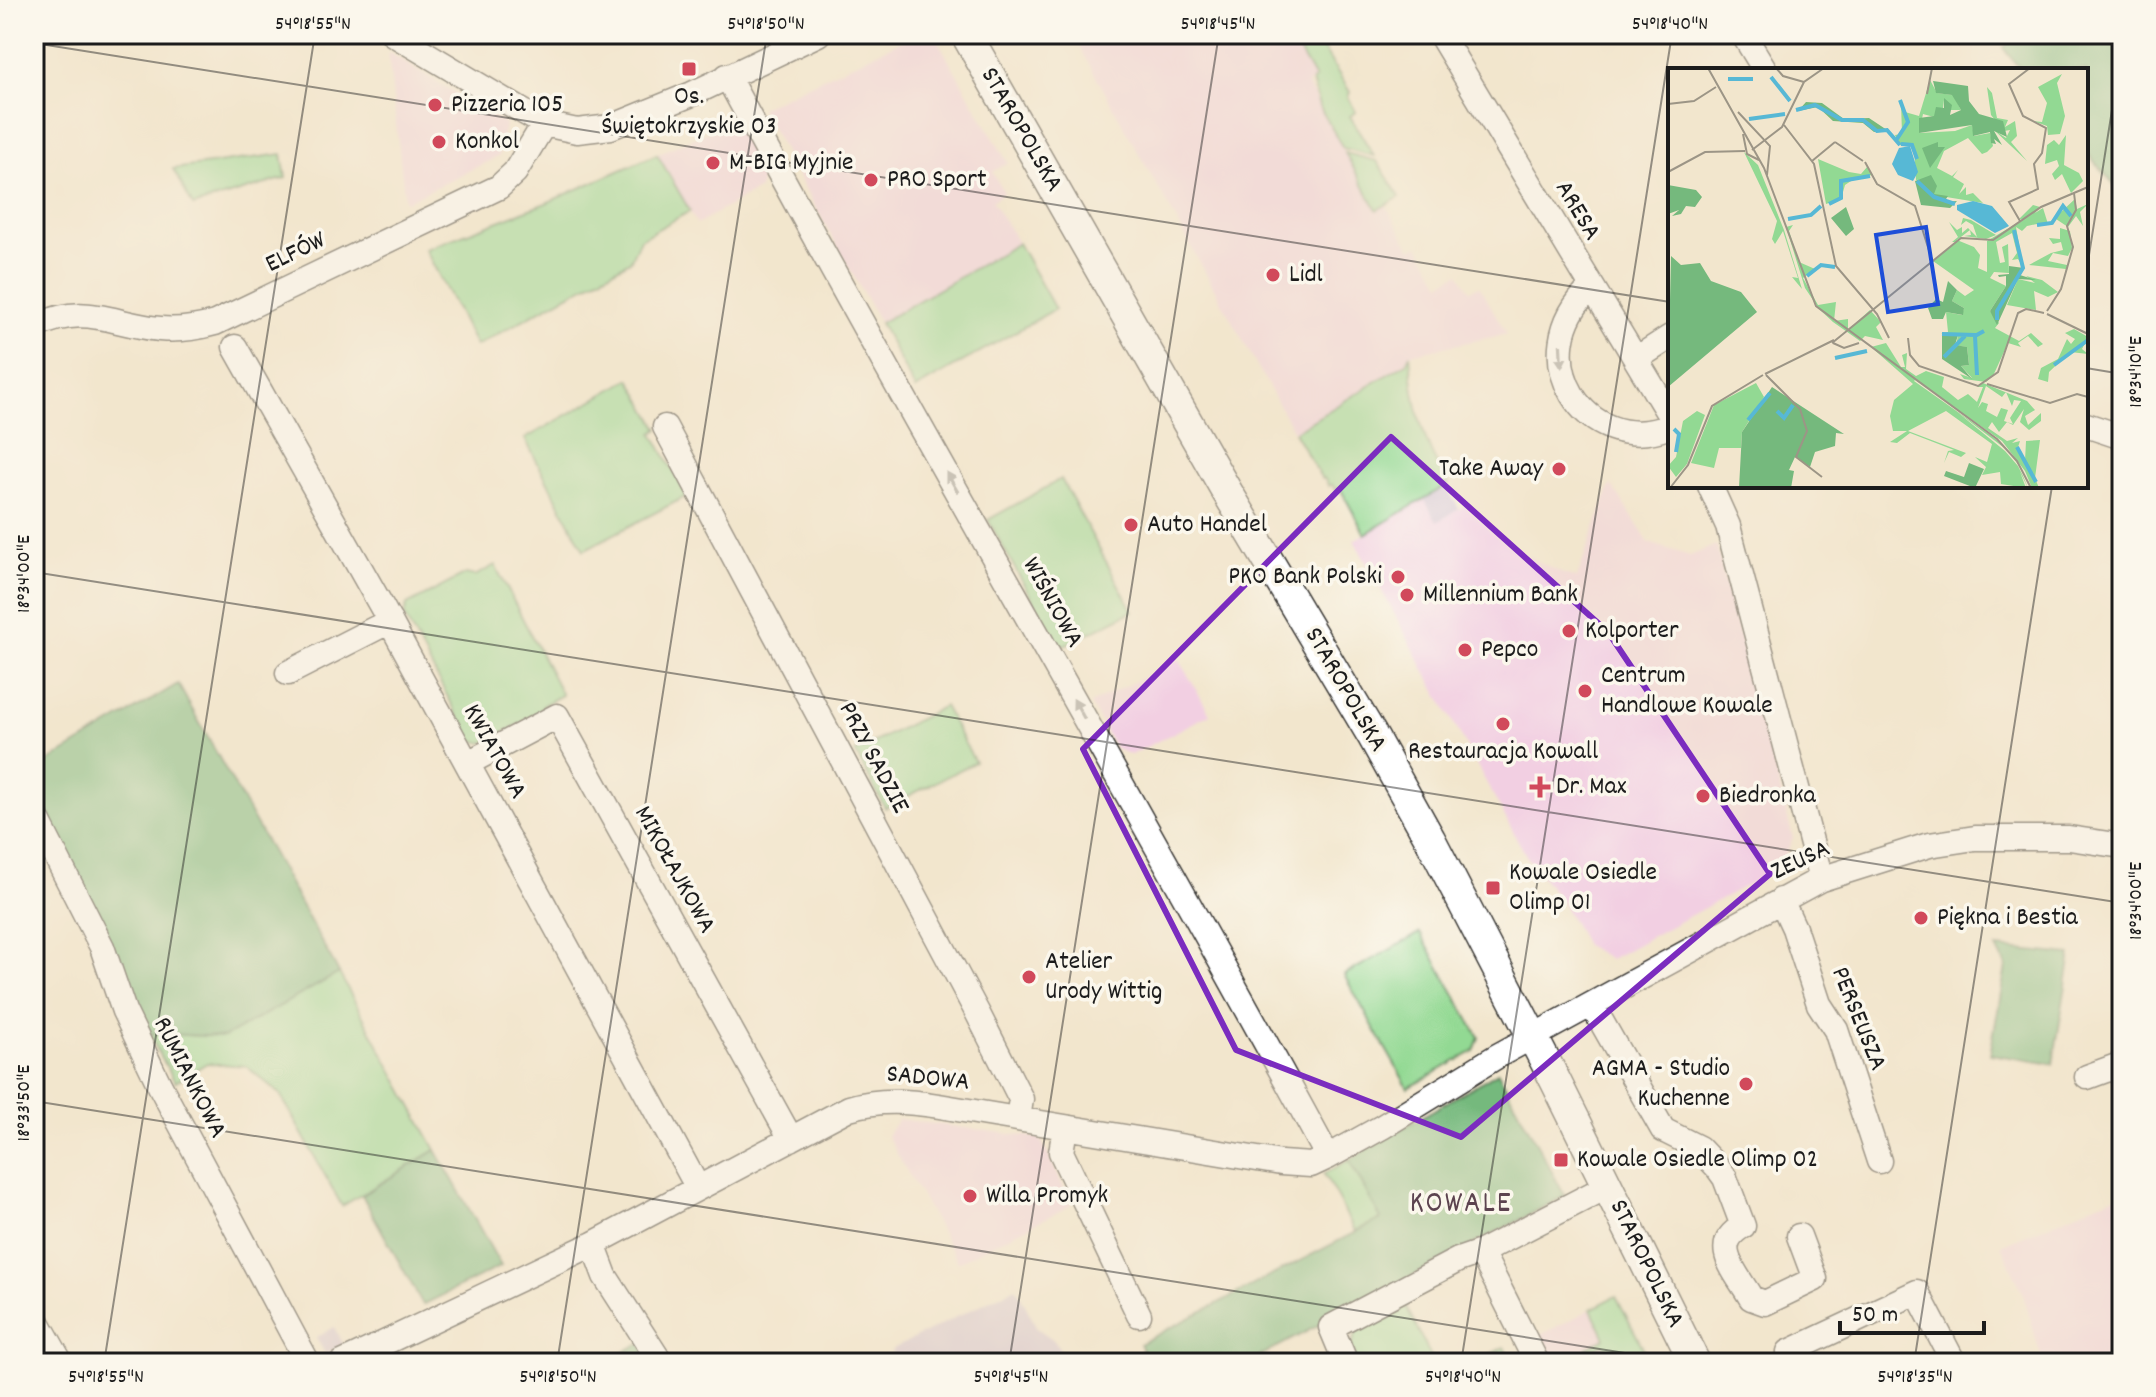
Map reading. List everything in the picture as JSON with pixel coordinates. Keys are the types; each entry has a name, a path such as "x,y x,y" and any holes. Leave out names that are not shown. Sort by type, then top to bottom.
{"main road":[{"name":"STAROPOLSKA","path":"966,34 1226,490 1372,735 1437,853 1695,1363"}],"street":[{"path":"393,34 544,124 577,131 611,127 818,34"},
{"name":"ARESA","path":"1440,34 1668,413"},
{"path":"1743,34 1764,68"},
{"name":"WIŚNIOWA","path":"727,76 866,333 1328,1157"},
{"name":"ELFÓW","path":"34,327 51,318 75,315 110,317 162,330 191,329 215,323 499,187 515,172 544,124"},
{"path":"1591,288 1565,321 1559,347 1562,374 1573,399 1591,416 1612,428 1637,433 1668,426"},
{"path":"1636,359 1668,338"},
{"name":"KWIATOWA","path":"235,347 390,621 698,1188"},
{"path":"2088,426 2122,437"},
{"name":"PRZY SADZIE","path":"665,427 983,1024 1021,1099 1018,1119"},
{"path":"1711,488 1728,526 1821,879"},
{"path":"288,673 390,621"},
{"name":"MIKOŁAJKOWA","path":"468,763 557,716 791,1139"},
{"name":"RUMIANKOWA","path":"34,813 102,947 124,1011 160,1086 308,1363"},
{"name":"ZEUSA","path":"1532,1038 1821,879 1929,845 1975,838 2069,838 2122,846"},
{"name":"PERSEUSZA","path":"1781,900 1794,928 1819,1004 1836,1030 1879,1161"},
{"path":"1592,1005 1663,1130 1699,1148 1725,1178 1743,1226 1730,1233 1725,1252 1751,1298 1765,1303 1815,1279 1799,1236"},
{"name":"SADOWA","path":"342,1363 593,1244 849,1108 871,1101 900,1101 1281,1163 1311,1165 1532,1038"},
{"path":"2087,1077 2122,1064"},
{"path":"1065,1128 1061,1152 1139,1315"},
{"path":"1346,1363 1331,1327 1608,1186"},
{"path":"593,1244 605,1276 661,1363"},
{"path":"1481,1252 1537,1363"},
{"path":"1794,1363 1789,1352 1917,1292 1954,1363"},
{"path":"34,1315 61,1363"}],"highlighted area":[{"path":"1391,437 1608,632 1770,874 1461,1137 1236,1050 1083,749"}],"shaded area":[{"path":"916,34 934,34 1008,163 992,172 1004,192 992,201 1018,243 880,323 760,108"},
{"path":"1289,34 1315,79 1307,84 1377,209 1386,205 1411,249 1419,245 1441,283 1459,273 1470,291 1479,286 1507,334 1410,354 1406,363 1294,432 1073,35"},
{"path":"388,52 505,124 499,156 405,202"},
{"path":"735,120 763,173 759,189 697,224 657,154"},
{"path":"1611,484 1649,543 1690,556 1716,545 1793,838 1780,867 1610,959 1585,945 1562,902 1528,859 1354,540 1424,499 1437,521 1465,506 1516,550 1577,578"},
{"path":"1446,486 1459,509 1437,522 1424,499"},
{"path":"1179,659 1210,714 1131,755 1116,749 1090,704"},
{"path":"898,1119 1040,1138 1072,1205 958,1262 887,1136"},
{"path":"2122,1193 2122,1363 2043,1363 2022,1291 2001,1245"},
{"path":"1016,1287 1037,1328 1055,1341 1067,1363 898,1363 891,1350"},
{"path":"1616,1296 1651,1363 1548,1363 1535,1338"},
{"path":"334,1327 343,1345 325,1354 316,1337"}],"green space":[{"path":"1289,34 1314,34 1350,92 1348,97 1356,112 1350,116 1374,156 1343,148 1319,106 1312,81 1315,79"},
{"path":"2019,34 2122,34 2122,193 2088,154 2088,68 2019,68 2003,48"},
{"path":"1345,153 1377,161 1400,197 1377,210"},
{"path":"282,154 286,178 193,206 173,169"},
{"path":"657,154 690,211 640,239 630,261 476,346 425,249 546,203"},
{"path":"1018,243 1055,309 915,389 880,323"},
{"path":"1410,354 1420,422 1432,454 1449,484 1365,534 1340,488 1335,490 1332,484 1329,486 1322,479 1294,432 1406,363"},
{"path":"630,379 659,429 653,433 687,496 584,550 525,439"},
{"path":"1061,479 1133,611 1059,648 988,520"},
{"path":"495,565 562,695 543,705 539,714 483,743 471,740 404,616 407,605 466,574 475,576"},
{"path":"178,684 339,973 224,1037 148,1033 109,942 34,785 34,770"},
{"path":"944,706 975,762 885,808 855,752"},
{"path":"1420,933 1479,1037 1474,1051 1408,1088 1344,975"},
{"path":"1997,948 2071,955 2053,1064 1990,1054 2006,966"},
{"path":"339,973 436,1150 342,1206 280,1094 246,1066 207,1063 175,1082 148,1033 224,1037"},
{"path":"1498,1072 1565,1196 1247,1363 1149,1363 1139,1344 1381,1219 1349,1160"},
{"path":"436,1150 501,1266 423,1305 362,1195"},
{"path":"1349,1160 1382,1219 1355,1231 1324,1174"},
{"path":"1616,1296 1651,1363 1619,1363 1604,1344 1588,1351 1586,1348 1605,1338 1591,1309"},
{"path":"1406,1306 1434,1363 1355,1363 1350,1351 1357,1331"},
{"path":"641,1343 646,1353 627,1363 601,1363"},
{"path":"1504,1347 1512,1363 1473,1363"}],"place":[{"name":"Os. Świętokrzyskie 03","path":"689,69"},
{"name":"Pizzeria 105","path":"435,105"},
{"name":"Konkol","path":"439,142"},
{"name":"M-BIG Myjnie","path":"713,163"},
{"name":"PRO Sport","path":"871,180"},
{"name":"Lidl","path":"1273,275"},
{"name":"Take Away","path":"1559,469"},
{"name":"Auto Handel","path":"1131,525"},
{"name":"PKO Bank Polski","path":"1398,577"},
{"name":"Millennium Bank","path":"1407,595"},
{"name":"Kolporter","path":"1569,631"},
{"name":"Pepco","path":"1465,650"},
{"name":"Centrum Handlowe Kowale","path":"1585,691"},
{"name":"Restauracja Kowall","path":"1503,724"},
{"name":"Dr. Max","path":"1540,787"},
{"name":"Biedronka","path":"1703,796"},
{"name":"Kowale Osiedle Olimp 01","path":"1493,888"},
{"name":"Piękna i Bestia","path":"1921,918"},
{"name":"Atelier Urody Wittig","path":"1029,977"},
{"name":"AGMA - Studio Kuchenne","path":"1746,1084"},
{"name":"Kowale Osiedle Olimp 02","path":"1561,1160"},
{"name":"Willa Promyk","path":"970,1196"}],"district":[{"name":"KOWALE","path":"1461,1205"}]}
